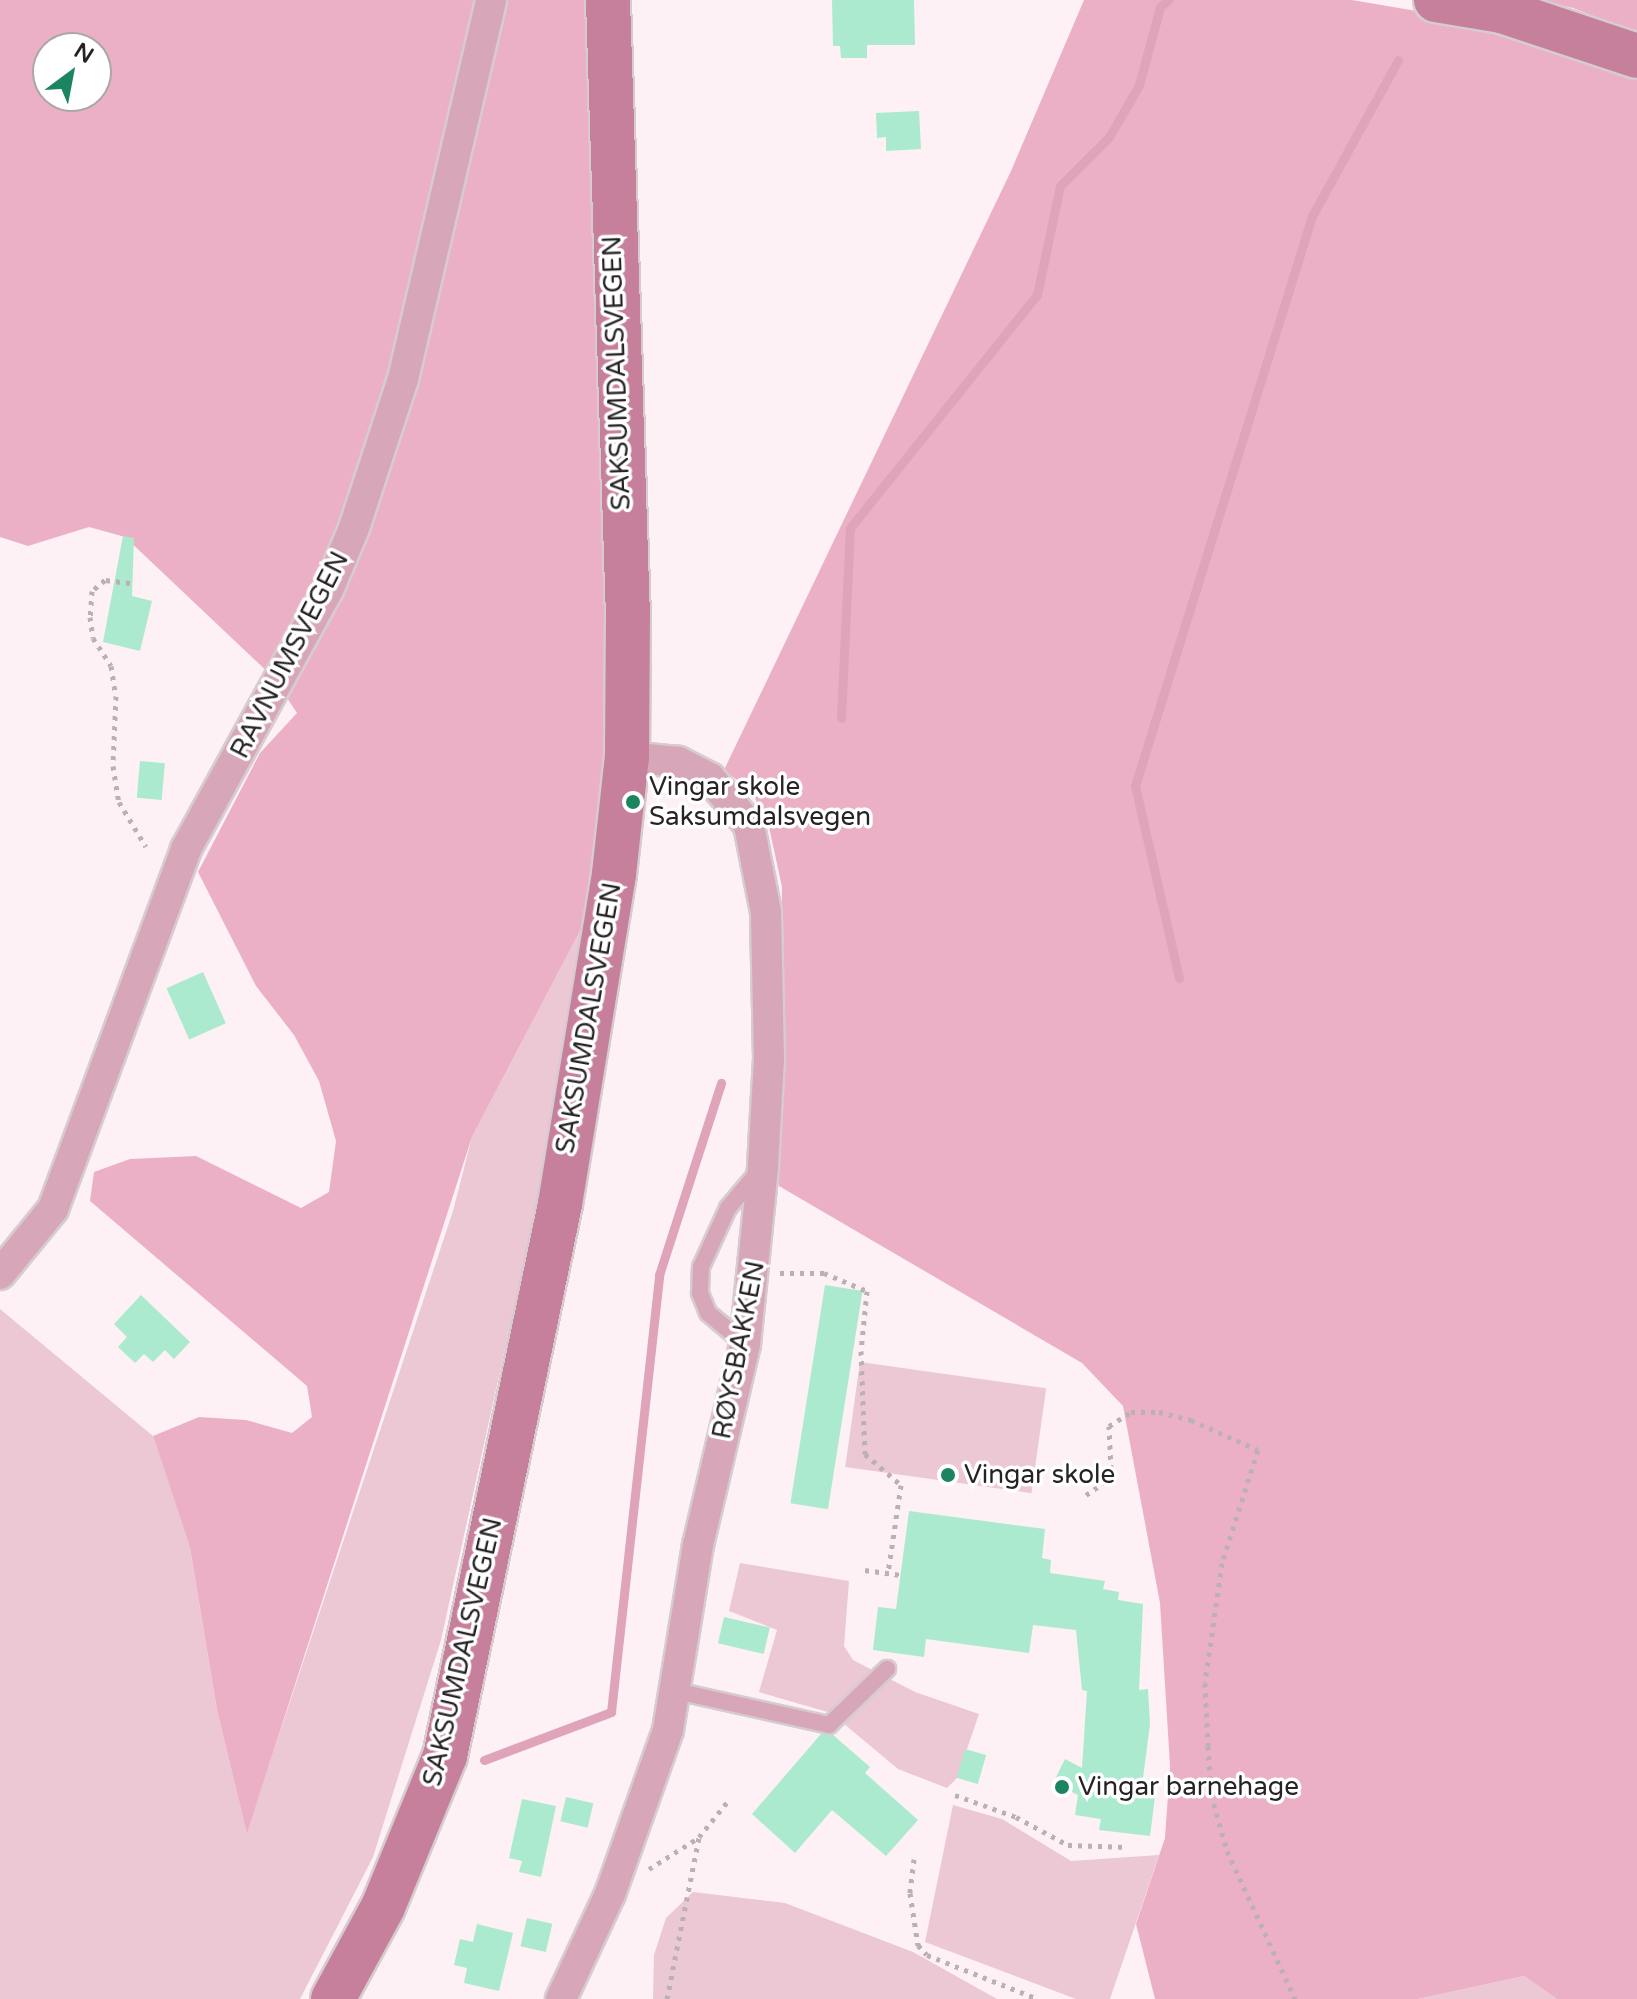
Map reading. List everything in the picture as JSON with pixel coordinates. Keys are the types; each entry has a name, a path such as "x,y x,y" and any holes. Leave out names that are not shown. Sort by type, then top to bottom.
{"main road":[{"name":"SAKSUMDALSVEGEN","path":"333,1999 383,1907 445,1756 560,1204 614,874 627,757 628,617 608,0"},
{"path":"1436,0 1529,19 1637,56"}],"street":[{"name":"RAVNUMSVEGEN","path":"0,1274 53,1209 186,849 328,590 354,528 403,379 491,0"},
{"name":"RØYSBAKKEN","path":"561,1999 646,1804 676,1691 698,1545 745,1344 756,1273 769,1059 766,912 749,825 710,778 678,762 627,757"}],"lane":[{"path":"745,1344 708,1313 700,1293 701,1267 728,1208 763,1166"},
{"path":"676,1691 829,1725 887,1669"}],"path":[{"path":"130,583 105,580 92,591 90,617 93,638 111,666 113,766 119,802 146,847"},
{"path":"756,1273 824,1273 867,1291 861,1351 865,1454 901,1485 888,1573"},
{"path":"1086,1495 1106,1481 1111,1469 1109,1426 1131,1412 1159,1412 1191,1420 1258,1450 1222,1563 1212,1631 1205,1683 1211,1794 1227,1851 1295,1999"},
{"path":"865,1570 901,1575"},
{"path":"955,1795 1016,1817 1068,1845 1128,1847"},
{"path":"623,1859 646,1871 699,1837 728,1801"},
{"path":"667,1999 699,1837"},
{"path":"914,1859 910,1893 918,1945 927,1955 1038,1999"},
{"path":"1008,1987 1019,1999"}],"shaded area":[{"path":"0,0 595,0 612,578 605,769 591,910 472,1137 247,1833 217,1710 190,1548 153,1436 199,1417 246,1420 292,1433 312,1417 307,1386 90,1201 94,1172 130,1159 196,1156 301,1208 329,1192 336,1141 319,1081 294,1035 256,986 198,872 260,753 297,713 273,677 125,537 89,527 28,546 0,537"},
{"path":"1084,0 1352,0 1487,23 1637,73 1637,1999 1557,1999 1524,1976 1418,1999 1155,1999 1136,1924 1165,1838 1170,1766 1160,1603 1123,1406 1082,1363 779,1186 782,887 769,827 752,792 724,770 1011,171"},
{"path":"1536,0 1637,0 1637,33 1573,8"},
{"path":"591,910 557,1112 441,1640 373,1857 300,1999 0,1999 0,1309 153,1436 190,1548 217,1710 247,1831 453,1211 472,1137"},
{"path":"860,1362 1046,1388 1031,1493 845,1467"},
{"path":"740,1563 849,1581 844,1646 853,1660 915,1692 979,1714 957,1778 947,1788 898,1769 831,1713 759,1692 777,1630 729,1611"},
{"path":"953,1805 1002,1819 1071,1861 1159,1855 1110,1999 1076,1999 925,1942"},
{"path":"693,1892 785,1903 913,1952 997,1999 653,1999 654,1955 666,1918"},
{"path":"1524,1976 1557,1999 1418,1999"}],"building":[{"path":"832,0 914,0 915,45 867,45 867,58 841,58 840,46 833,46"},
{"path":"919,111 921,149 886,151 886,137 877,138 876,113"},
{"path":"123,536 134,538 132,596 152,601 140,651 103,642"},
{"path":"140,761 165,763 162,800 137,798"},
{"path":"203,972 226,1023 189,1039 166,988"},
{"path":"825,1285 863,1291 828,1509 790,1503"},
{"path":"141,1295 190,1342 174,1359 165,1350 153,1362 144,1354 135,1363 118,1347 127,1337 114,1324"},
{"path":"909,1511 1045,1529 1042,1558 1051,1560 1050,1573 1105,1581 1103,1589 1119,1592 1118,1600 1143,1604 1139,1690 1148,1689 1150,1724 1143,1778 1157,1781 1150,1836 1099,1830 1101,1819 1075,1815 1078,1795 1053,1783 1065,1759 1082,1768 1087,1691 1082,1690 1076,1630 1033,1625 1029,1653 926,1639 924,1657 873,1650 878,1607 896,1609"},
{"path":"724,1617 770,1628 764,1654 718,1643"},
{"path":"821,1734 833,1735 870,1767 865,1773 918,1820 886,1856 832,1810 795,1853 752,1814"},
{"path":"965,1749 986,1755 978,1784 957,1778"},
{"path":"566,1797 593,1803 588,1828 560,1821"},
{"path":"522,1799 556,1806 541,1877 519,1872 522,1861 509,1858"},
{"path":"527,1918 552,1924 546,1952 520,1946"},
{"path":"477,1924 513,1933 499,1991 464,1983 467,1968 454,1965 460,1939 473,1942"}],"waterway":[{"path":"841,718 850,528 1037,295 1060,186 1109,137 1139,85 1160,7 1168,0"},
{"path":"1179,978 1135,786 1312,216 1398,60"},
{"path":"484,1760 611,1712 659,1275 721,1083"}],"place":[{"name":"Vingar skole Saksumdalsvegen","path":"633,802"},
{"name":"Vingar skole","path":"948,1475"},
{"name":"Vingar barnehage","path":"1062,1787"}]}
